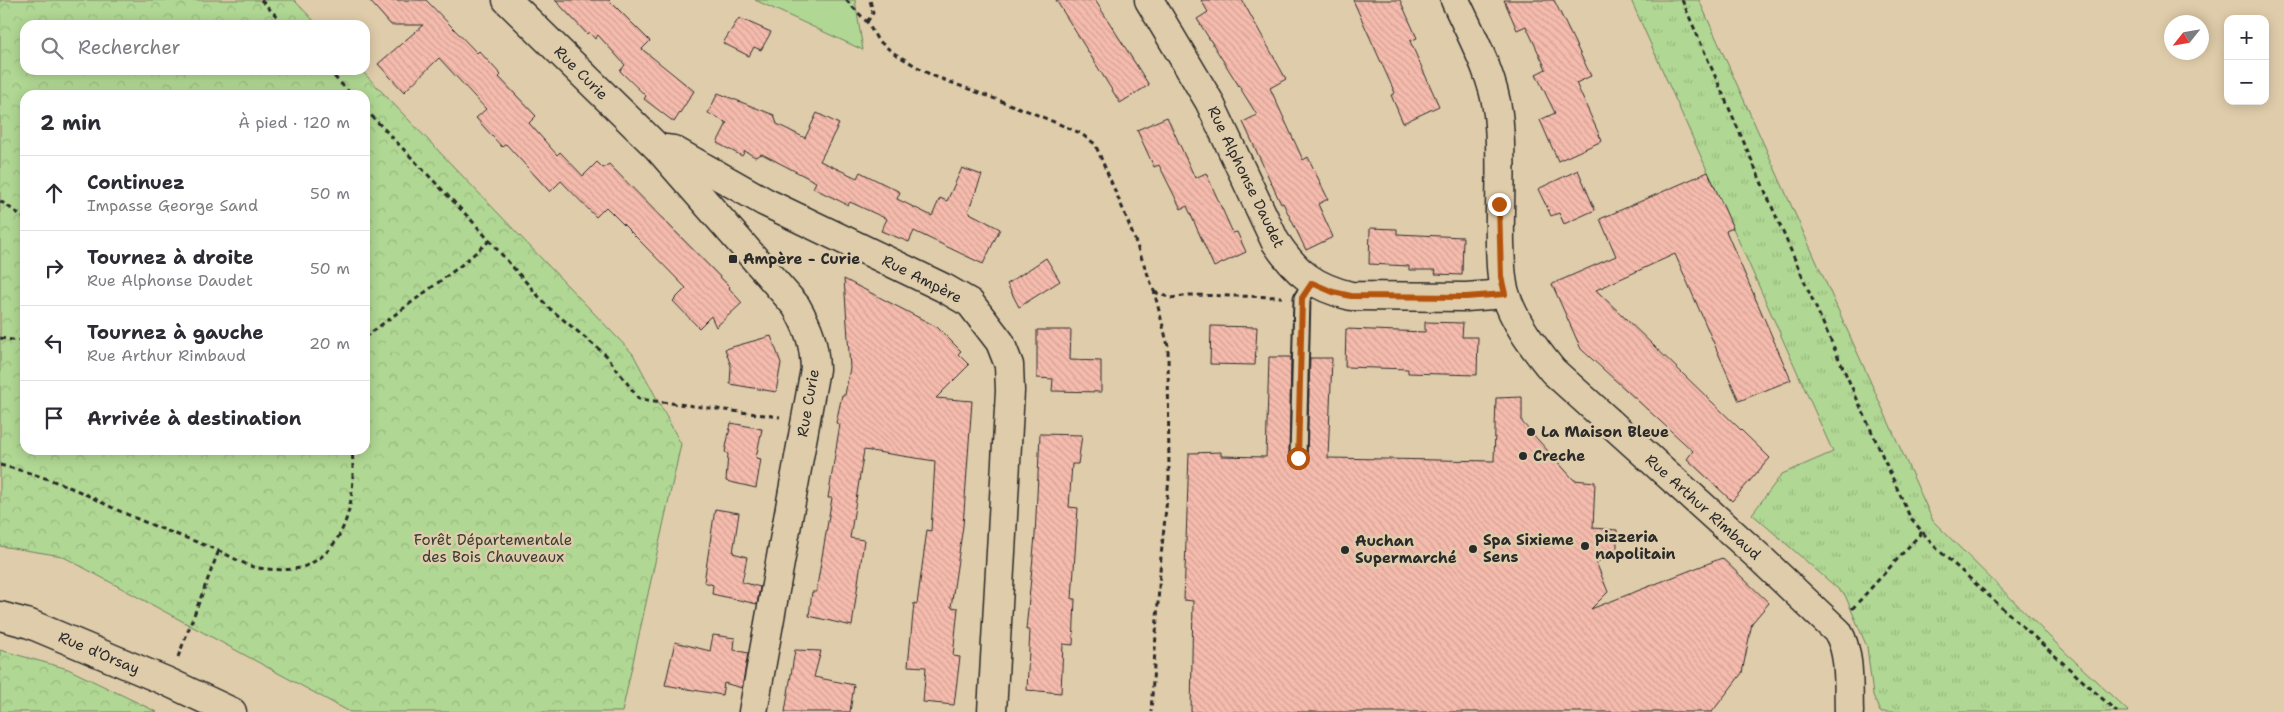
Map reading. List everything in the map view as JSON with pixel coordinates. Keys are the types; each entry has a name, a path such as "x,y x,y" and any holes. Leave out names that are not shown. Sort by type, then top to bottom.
{"street":[{"name":"Rue Curie","path":"507,0 658,148 796,306 809,328 814,349 815,369 753,712"},
{"name":"Rue Alphonse Daudet","path":"1149,0 1210,101 1275,241 1285,256 1305,277 1333,292 1351,296 1466,297 1505,294"},
{"name":"Rue Arthur Rimbaud","path":"1455,0 1488,71 1498,112 1501,277 1512,311 1536,349 1553,371 1759,557 1833,627 1843,641 1850,712"},
{"name":"Rue Ampère","path":"658,148 673,150 765,202 944,288 970,303 1000,342 1009,365 1010,391 992,712"},
{"name":"Rue d'Orsay","path":"0,616 30,624 168,682 232,712"},
{"name":"Rue d'Orsay","path":"168,682 215,712"}],"lane":[{"path":"1298,458 1302,298 1305,277"}],"path":[{"path":"261,0 281,20"},
{"path":"846,0 867,22 877,39 892,52 931,75 1033,113 1080,133 1095,144 1125,214 1154,291 1168,346 1169,478 1161,556 1151,712"},
{"path":"867,22 872,13 870,0"},
{"path":"1682,0 1809,292 1910,517 1934,546 2117,712"},
{"path":"333,75 347,90"},
{"path":"370,114 548,306 606,355 639,399 805,420"},
{"path":"0,201 20,215"},
{"path":"370,333 452,273 489,241"},
{"path":"1154,291 1171,298 1189,295 1289,298 1287,284 1305,277"},
{"path":"0,338 20,341"},
{"path":"0,465 34,473 81,492 130,516 219,550 254,567 276,569 302,567 328,552 341,530 352,504 354,477 352,455"},
{"path":"1833,627 1854,608 1922,532"},
{"path":"168,682 219,550"}],"green space":[{"name":"Forêt Départementale des Bois Chauveaux","path":"0,0 294,0 313,20 20,20 20,75 366,75 633,354 681,444 622,712 350,712 62,556 0,546"},
{"path":"755,0 855,0 863,50"},
{"path":"1631,0 1699,0 1933,521 2064,651 2129,712 1880,712 1873,695 1867,647 1845,595 1752,514 1782,474 1833,452"},
{"path":"0,650 68,669 157,712 0,712"}],"building":[{"path":"369,0 426,0 477,53 479,51 501,75 499,77 536,116 529,123 557,155 560,152 583,176 597,162 603,168 609,164 730,287 742,303 716,327 711,316 699,328 673,301 686,288 606,207 596,217 561,181 550,192 506,144 502,147 476,118 486,109 439,58 404,92 378,64 423,25 391,25"},
{"path":"555,0 609,0 650,41 642,49 694,91 674,122 644,99 646,96 620,71 625,65 598,35 595,39 589,32 587,34"},
{"path":"1056,0 1095,0 1149,85 1120,103"},
{"path":"1201,0 1242,0 1286,79 1270,88 1303,160 1308,157 1328,199 1318,204 1333,237 1306,250 1283,203 1281,204 1243,122 1257,115 1197,19 1208,12"},
{"path":"1353,0 1400,0 1417,38 1410,41 1439,106 1403,123 1391,95 1395,93"},
{"path":"1504,0 1554,0 1591,76 1576,83 1602,141 1558,161 1540,120 1555,113 1536,74 1546,69 1526,26 1517,30"},
{"path":"739,18 771,32 761,50 754,47 749,56 723,43"},
{"path":"718,93 774,115 777,124 805,138 817,113 839,124 820,161 857,178 860,172 900,192 897,199 932,216 940,198 947,201 962,168 982,175 968,212 1000,229 983,264 914,231 909,242 881,231 887,219 850,202 848,205 813,188 816,182 762,154 755,157 745,151 742,156 717,143 727,123 708,113"},
{"path":"1167,117 1195,178 1206,173 1233,233 1237,232 1246,252 1214,267 1187,206 1181,209 1159,165 1154,167 1137,130"},
{"path":"1578,170 1595,210 1564,224 1559,213 1551,216 1538,189"},
{"path":"1708,172 1733,228 1726,231 1791,380 1739,401 1675,254 1596,290 1770,458 1732,501 1687,459 1693,451 1581,349 1552,284 1616,256 1600,219"},
{"path":"1370,228 1397,229 1397,234 1463,237 1462,275 1435,274 1436,270 1409,270 1409,266 1369,264"},
{"path":"1046,258 1060,281 1019,307 1007,284"},
{"path":"844,279 937,327 961,351 958,354 969,365 936,398 972,401 963,526 951,607 958,608 953,656 960,657 954,705 923,702 926,667 908,666 914,603 917,604 927,530 931,531 935,461 864,450 850,538 864,540 852,626 809,616 812,592 816,592 832,498 828,498 840,424 836,423 842,395 845,395 850,368"},
{"path":"1425,322 1463,323 1462,337 1478,337 1477,375 1408,373 1408,369 1345,367 1346,329 1425,332"},
{"path":"1211,326 1257,327 1255,365 1210,364"},
{"path":"1037,330 1071,330 1070,360 1101,361 1101,392 1052,391 1053,379 1037,378"},
{"path":"771,336 781,363 776,392 730,384 731,366 725,349"},
{"path":"1269,357 1291,357 1289,457 1290,462 1297,466 1303,465 1307,457 1310,358 1332,358 1328,458 1494,461 1496,398 1522,397 1522,422 1574,480 1595,482 1593,528 1617,530 1617,555 1596,562 1608,592 1591,609 1722,558 1769,603 1752,623 1742,673 1712,712 1191,712 1193,601 1184,600 1189,453 1221,452 1221,456 1266,457"},
{"path":"731,423 762,429 756,458 761,459 756,488 726,481 728,454 725,452"},
{"path":"1040,434 1082,435 1078,464 1072,464 1069,507 1078,508 1072,599 1075,599 1073,645 1063,644 1061,693 1027,690 1030,630 1026,630 1035,536"},
{"path":"715,509 739,513 733,553 747,557 742,582 760,587 757,604 712,594 713,585 704,582"},
{"path":"713,635 735,638 734,650 748,653 742,688 724,683 722,695 665,685 675,642 710,651"},
{"path":"795,650 821,651 814,677 854,685 850,712 785,712"}],"place":[{"name":"Ampère - Curie","path":"733,259"},
{"name":"La Maison Bleue","path":"1531,432"},
{"name":"Creche","path":"1523,456"},
{"name":"pizzeria napolitain","path":"1585,546"},
{"name":"Spa Sixieme Sens","path":"1473,549"},
{"name":"Auchan Supermarché","path":"1345,550"}],"route":[{"path":"1298,458 1302,298 1312,283 1333,292 1351,296 1466,297 1505,294 1501,277 1499,204"}]}
